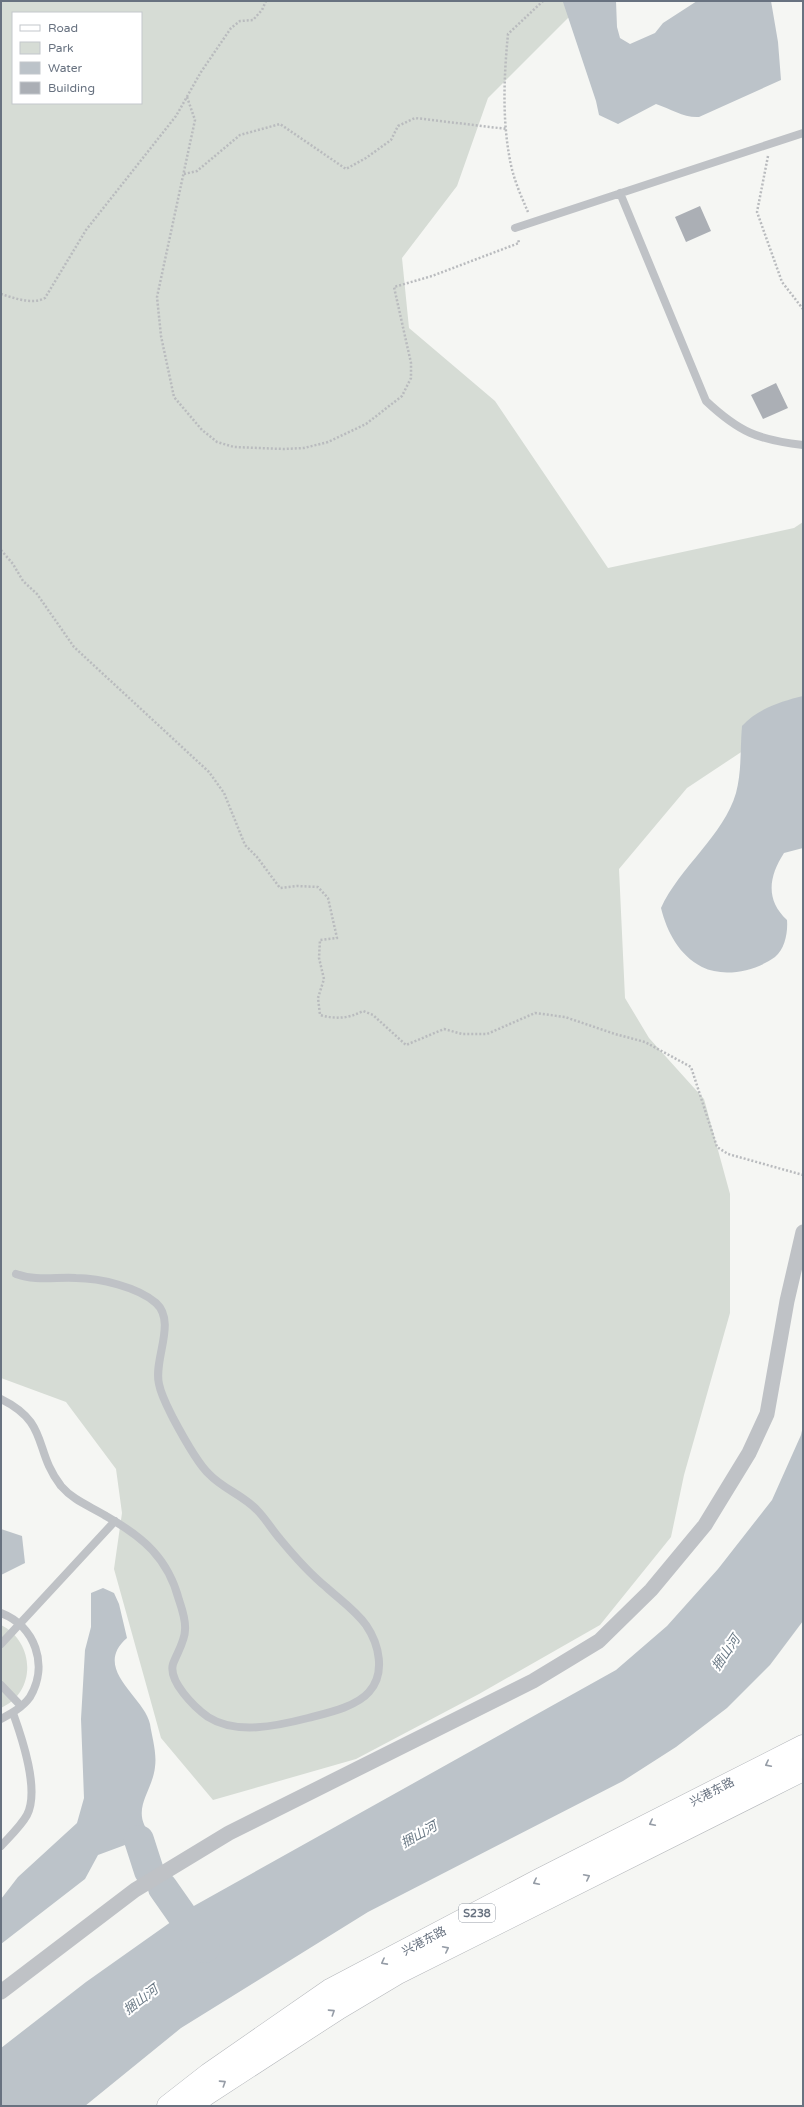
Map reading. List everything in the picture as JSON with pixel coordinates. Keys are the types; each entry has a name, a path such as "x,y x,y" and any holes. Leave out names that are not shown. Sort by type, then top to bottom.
{"main road":[{"name":"兴港东路","path":"168,2106 209,2074 330,1990 532,1884 803,1746"},
{"name":"兴港东路","path":"192,2106 205,2095 338,2008 396,1974 803,1770"}],"street":[{"path":"1,1992 80,1930 135,1890 229,1833 533,1681 599,1641 651,1590 705,1525 749,1453 766,1414 787,1301 803,1232"}],"lane":[{"path":"515,228 803,133"},
{"path":"620,193 706,401 741,430 766,440 803,445"},
{"path":"1,1399 14,1405 34,1424 53,1474 71,1497 115,1521 155,1551 166,1566 174,1583 184,1618 186,1633 172,1667 175,1681 194,1705 205,1714 218,1723 231,1727 268,1725 318,1715 357,1701 369,1692 378,1676 380,1659 367,1626 299,1560 247,1499 209,1475 196,1459 174,1419 159,1384 159,1366 165,1322 163,1310 154,1301 111,1283 74,1278 27,1278 16,1274"},
{"path":"1,1644 115,1521"},
{"path":"1,1613 11,1617 26,1629 35,1644 39,1662 37,1680 29,1697 22,1706 1,1719"},
{"path":"1,1685 22,1706"},
{"path":"1,1846 27,1814 31,1799 32,1784 18,1729 12,1713"}],"path":[{"path":"1,294 30,301 40,301 45,298 86,230 176,116 204,66 231,28 240,21 253,20 262,10 266,1"},
{"path":"532,222 510,160 504,93 508,34 543,1"},
{"path":"187,97 195,120 157,297 161,336 174,397 202,430 217,442 234,448 304,448 328,442 366,424 402,396 411,378 411,363 394,287 432,276 520,243 515,228"},
{"path":"184,174 197,171 240,135 280,124 346,169 366,158 391,140 398,126 415,118 507,128"},
{"path":"771,143 757,212 782,282 803,309"},
{"path":"1,550 13,564 23,581 36,594 74,647 208,772 224,793 245,845 257,857 280,888 297,886 318,887 328,898 337,938 320,940 319,958 324,979 318,998 320,1015 332,1018 353,1016 362,1012 373,1015 406,1045 444,1029 462,1034 487,1034 535,1013 565,1017 615,1034 645,1042 691,1066 718,1147 728,1154 803,1176"}],"green space":[{"path":"1,1 585,1 488,98 457,186 402,258 409,328 495,401 608,568 794,528 803,522 803,711 687,788 619,869 625,998 649,1038 704,1099 730,1194 730,1313 684,1475 671,1537 600,1625 479,1694 356,1759 213,1800 161,1738 114,1569 122,1513 116,1469 66,1402 1,1378"},
{"path":"1,1625 12,1633 20,1643 25,1655 27,1667 26,1679 21,1691 13,1701 1,1708"}],"water":[{"path":"616,1 617,27 620,38 630,44 655,33 663,23 697,1 771,1 778,42 781,80 699,117 683,115 656,104 618,124 599,115 596,101 563,2"},
{"path":"803,696 803,848 784,853 775,870 772,888 772,896 775,904 787,920 785,940 781,950 775,957 759,966 730,972 720,972 702,967 687,956 675,942 667,926 661,908 679,879 722,823 730,808 736,793 739,776 742,726 762,710 770,706"},
{"name":"捆山河","path":"803,1426 803,1621 770,1665 727,1708 676,1747 623,1781 368,1912 181,2028 85,2106 1,2106 1,2048 86,1982 192,1907 616,1670 667,1626 718,1569 772,1500 801,1435"},
{"path":"1,1529 22,1536 25,1563 1,1575"},
{"path":"103,1588 114,1593 119,1604 127,1638 117,1649 115,1661 117,1672 146,1714 150,1724 155,1751 155,1767 144,1802 142,1819 146,1828 153,1837 132,1850 125,1845 98,1855 85,1879 1,1944 1,1899 18,1877 77,1823 84,1798 81,1719 85,1650 91,1627 91,1593"}],"building":[{"path":"700,206 711,231 686,242 675,217"},
{"path":"776,383 788,408 763,419 751,395"}],"waterway":[{"path":"139,1840 149,1871"},
{"path":"163,1888 205,1948"}]}
